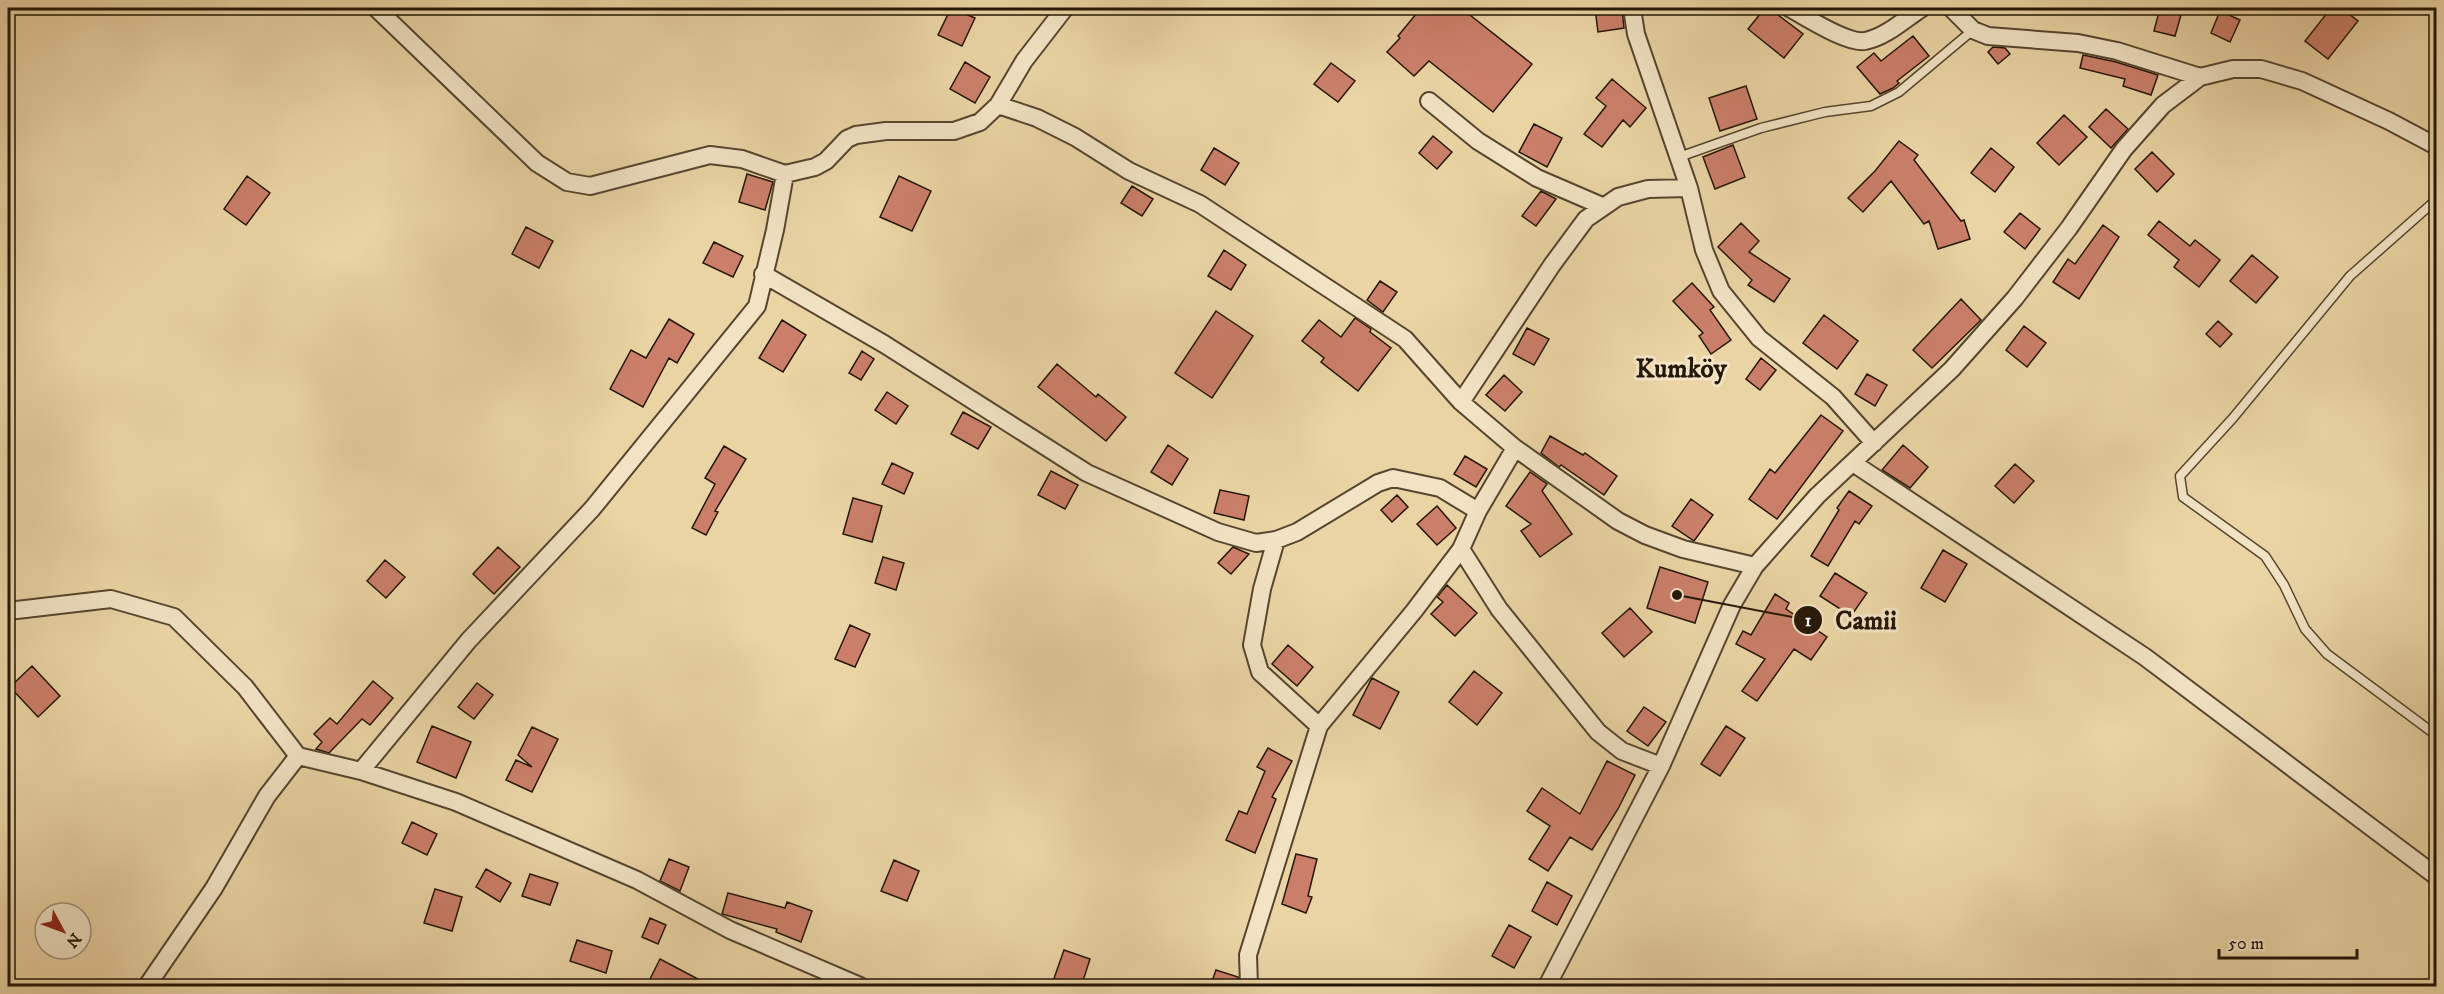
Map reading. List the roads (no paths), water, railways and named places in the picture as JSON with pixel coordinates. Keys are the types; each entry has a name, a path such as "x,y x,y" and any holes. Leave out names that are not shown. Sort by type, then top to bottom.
{"street":[{"path":"376,8 537,164 567,182 590,186 710,155 742,159 786,174 826,161 847,140 856,135 886,131 954,130 980,123 998,105 1024,61 1065,8"},
{"path":"1632,8 1636,34 1689,188 1704,250 1720,291 1759,338 1833,397 1874,443"},
{"path":"1789,8 1833,33 1864,41 1890,30 1922,8"},
{"path":"1951,8 1973,30 1988,36 2078,43 2117,51 2200,77"},
{"path":"1546,987 1661,766 1732,605 1755,566 1817,495 1952,369 2015,298 2069,228 2124,149 2163,105 2200,77 2233,69 2261,69 2302,81 2389,121 2436,146"},
{"path":"1429,101 1478,141 1537,178 1602,206"},
{"path":"998,105 1037,118 1075,137 1129,171 1200,204 1405,339 1461,402 1515,448 1618,521 1645,536 1683,549 1755,566"},
{"path":"361,771 469,640 592,509 696,384 757,306 786,174"},
{"path":"1461,402 1552,265 1586,219 1618,197 1648,189 1689,188"},
{"path":"763,274 884,344 1087,473 1218,532 1256,543 1276,540 1297,532 1378,483 1393,478 1440,488 1478,511"},
{"path":"1249,987 1248,955 1319,726 1414,611 1461,549 1478,511 1515,448"},
{"path":"1853,463 2145,657 2436,876"},
{"path":"1276,540 1262,589 1252,645 1260,672 1319,726"},
{"path":"1461,549 1499,609 1598,732 1622,751 1661,766"},
{"path":"8,611 111,599 174,616 245,687 298,756 361,771 456,802 637,880 730,930 860,987"},
{"path":"147,987 214,888 267,796 298,756"}],"lane":[{"path":"1678,157 1761,128 1825,112 1871,106 1899,92 1973,30"},
{"path":"2436,200 2349,276 2233,418 2192,460 2180,476 2182,497 2265,556 2284,585 2305,629 2327,654 2436,735"}],"place":[{"name":"Camii","path":"1677,595"}],"district":[{"name":"Kumköy","path":"1681,368"}]}
